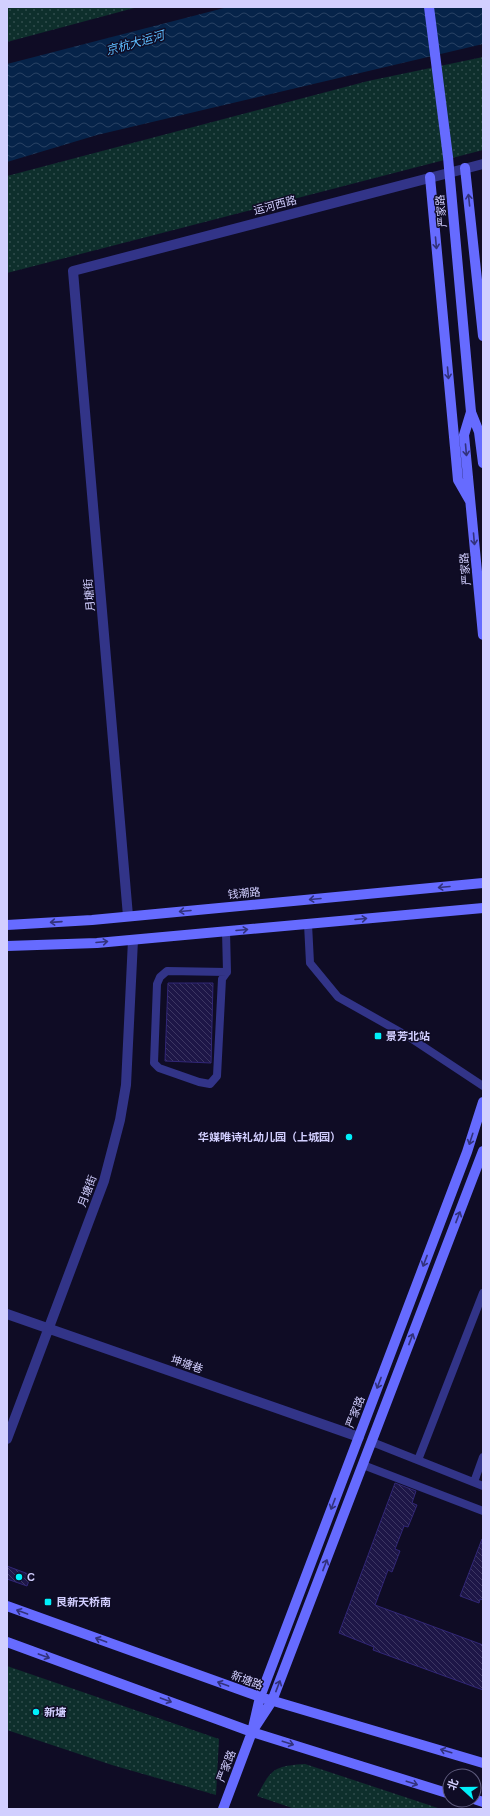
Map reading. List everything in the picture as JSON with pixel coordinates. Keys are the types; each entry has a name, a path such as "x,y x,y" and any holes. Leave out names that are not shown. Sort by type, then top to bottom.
{"street":[{"name":"严家路","path":"428,7 448,157 471,412 479,432 483,463"},
{"name":"运河西路","path":"73,271 483,164"},
{"path":"465,168 483,336"},
{"name":"严家路","path":"430,177 458,480 470,501"},
{"name":"月塘街","path":"73,271 128,916"},
{"name":"严家路","path":"471,412 464,435 483,636"},
{"name":"钱潮路","path":"7,924 128,916 483,883"},
{"path":"7,946 133,940 483,908"},
{"name":"月塘街","path":"7,1439 104,1181 120,1120 126,1085 133,940"},
{"name":"严家路","path":"223,1809 252,1732 260,1697 467,1152 483,1102"},
{"name":"严家路","path":"252,1732 272,1701 483,1151"},
{"name":"坤塘巷","path":"7,1314 359,1436"},
{"name":"新塘路","path":"7,1606 272,1701 483,1763"},
{"path":"7,1642 252,1732 442,1791"}],"lane":[{"path":"308,924 310,963 338,997 409,1037 483,1086"},
{"path":"226,931 227,972 222,979 217,1076 210,1084 199,1082 159,1068 154,1064 157,984 160,977 167,971 227,972"},
{"path":"418,1460 483,1293"},
{"path":"372,1442 483,1486"},
{"path":"474,1482 483,1458"},
{"path":"363,1465 483,1511"}],"green space":[{"path":"7,7 138,7 7,42"},
{"path":"483,57 483,150 7,273 7,176 368,81"},
{"path":"7,1666 219,1739 216,1795 112,1765 7,1730"},
{"path":"305,1764 441,1809 295,1809 257,1796 266,1780 275,1771 286,1766"}],"water":[{"name":"京杭大运河","path":"228,7 483,7 483,44 97,135 7,162 7,64"}],"building":[{"path":"168,983 213,983 211,1063 165,1061"},
{"path":"395,1483 416,1491 412,1503 417,1505 408,1527 404,1526 395,1549 400,1551 392,1572 388,1570 375,1605 483,1645 483,1690 373,1650 374,1647 339,1633"},
{"path":"482,1539 483,1600 480,1599 479,1603 460,1596"},
{"name":"C","path":"7,1566 31,1575 27,1586 7,1579"}],"place":[{"name":"景芳北站","path":"378,1036"},
{"name":"华媒唯诗礼幼儿园（上城园）","path":"349,1137"},
{"name":"C","path":"19,1577"},
{"name":"艮新天桥南","path":"48,1602"},
{"name":"新塘","path":"36,1712"}]}
